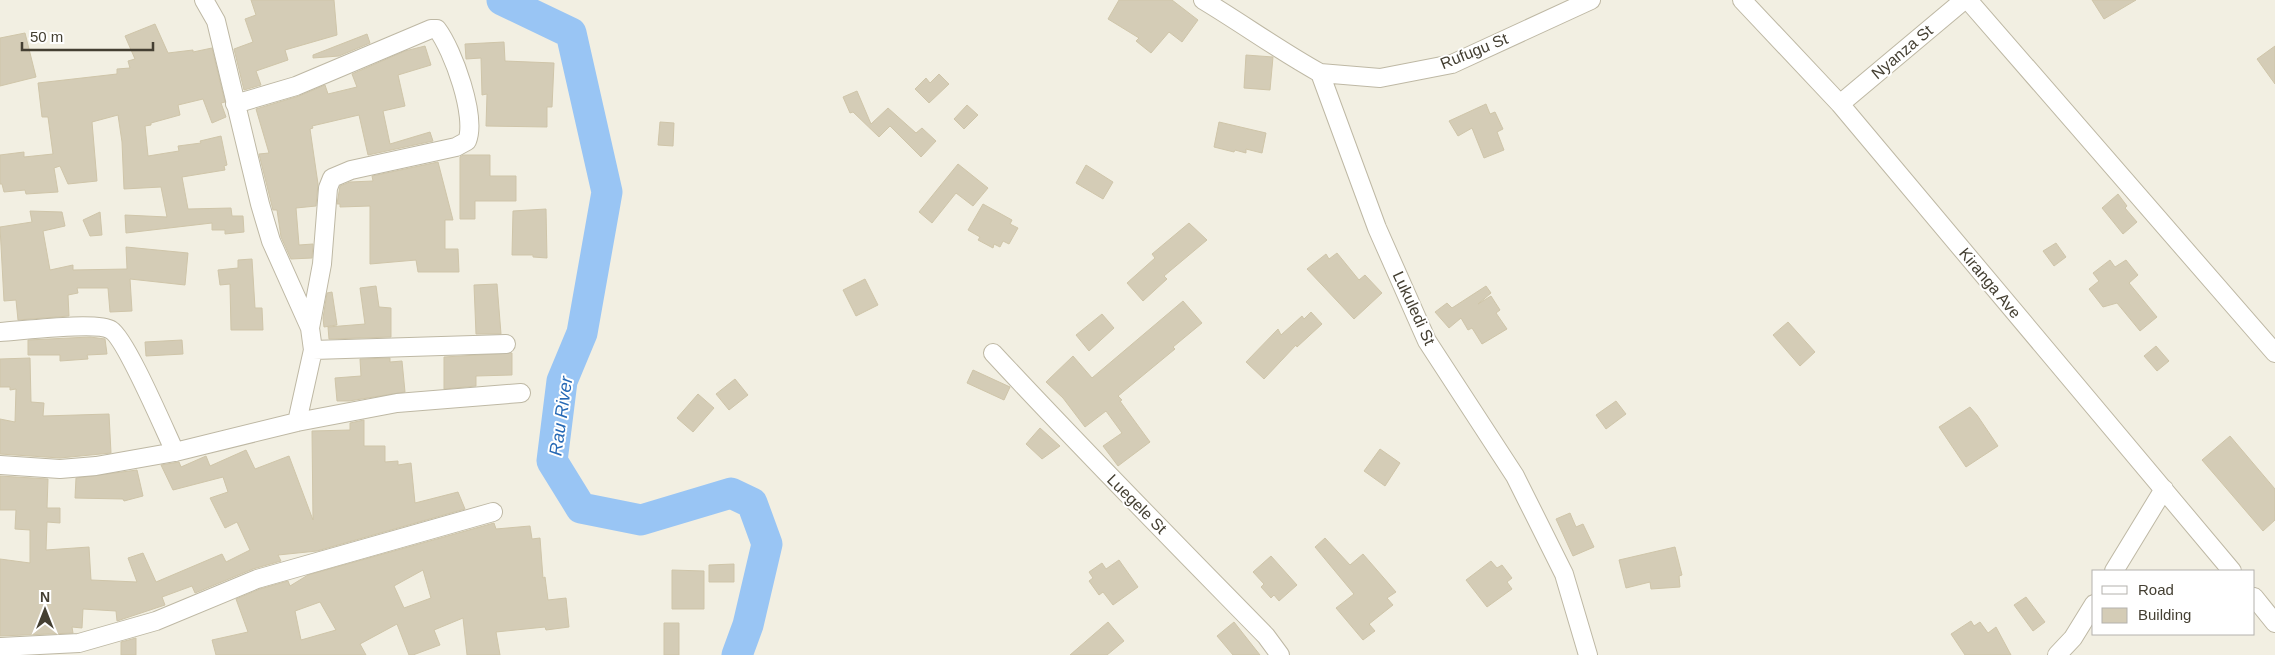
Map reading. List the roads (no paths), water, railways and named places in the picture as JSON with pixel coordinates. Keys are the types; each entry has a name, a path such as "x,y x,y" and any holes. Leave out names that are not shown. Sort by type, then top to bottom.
{"street":[{"path":"204,0 216,21 235,104 271,241 310,328 313,350 297,422"},
{"path":"1203,0 1258,33 1288,55 1320,73"},
{"name":"Rufugu St","path":"1320,73 1380,78 1452,64 1591,0"},
{"name":"Kiranga Ave","path":"1742,0 1840,104 2231,570"},
{"name":"Nyanza St","path":"1840,104 1964,0"},
{"path":"1968,0 2275,353"},
{"path":"235,104 296,86 431,29 438,29 446,40 457,68 469,119 470,134 468,142 456,147 351,170 332,178 328,188 322,264 310,328"},
{"name":"Lukuledi St","path":"1320,73 1377,228 1427,341 1515,476 1564,574 1588,655"},
{"path":"0,332 93,326 111,330 124,345 175,452"},
{"path":"313,350 506,344"},
{"name":"Luegele St","path":"993,353 1107,475 1149,515 1266,636 1280,655"},
{"path":"0,465 60,469 96,466 175,452 297,422 397,403 521,393"},
{"path":"2115,570 2164,490"},
{"path":"0,648 79,643 156,621 257,579 493,512"},
{"path":"2255,598 2275,623"},
{"path":"2057,655 2073,638 2092,607"}],"waterway":[{"name":"Rau River","path":"502,0 571,33 607,192 582,333 562,381 552,461 581,508 641,520 731,493 752,503 767,544 748,625 737,655"}]}
